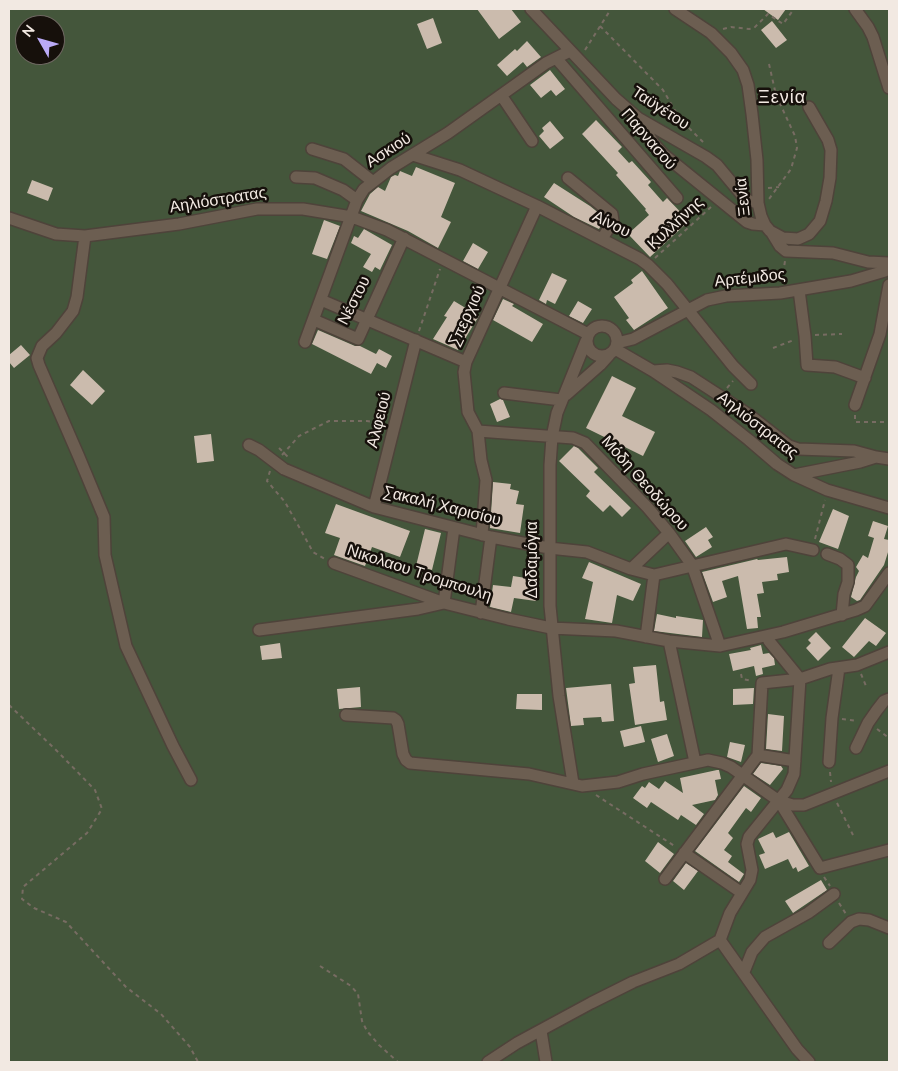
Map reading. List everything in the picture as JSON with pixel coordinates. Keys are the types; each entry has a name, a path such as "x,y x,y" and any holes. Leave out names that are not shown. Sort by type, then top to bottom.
{"street":[{"name":"Ταϋγέτου","path":"531,9 616,99 638,118 706,157 717,165 742,195 749,201 758,203"},
{"name":"Ξενία","path":"675,9 711,33 732,52 743,70 748,85 758,160 758,203 761,216 768,228 783,238 798,239 809,234 817,226 822,217 830,178 831,150 828,140 809,107"},
{"path":"855,9 873,37 889,88"},
{"name":"Ασκιού","path":"306,342 357,200 364,189 372,181 448,133 556,58 574,56"},
{"name":"Παρνασού","path":"556,58 677,198"},
{"path":"501,95 532,140"},
{"path":"601,110 616,99"},
{"path":"638,118 654,144 663,154 747,222 768,228 786,252 834,253 868,262 889,263"},
{"path":"312,149 344,159 372,181"},
{"name":"Αίνου","path":"413,155 460,170 537,206 648,265 667,284 751,384"},
{"path":"296,177 315,178 343,190 357,200"},
{"path":"568,178 612,214 613,221 602,239"},
{"name":"Σπερχιού","path":"481,613 487,536 486,480 481,460 478,430 468,412 464,372 466,362 537,206"},
{"name":"Αηλιόστρατας","path":"9,218 56,234 85,236 179,224 257,209 304,209 352,217 377,225 404,238 499,288 587,338 590,351 594,355 599,356 614,349"},
{"path":"85,236 77,297 73,311 56,333 42,346 37,358 104,517 105,555 126,646 191,780"},
{"name":"Νέστου","path":"314,320 358,339 404,238"},
{"name":"Αρτέμιδος","path":"561,400 600,365 614,349 707,300 726,296 780,293 851,281 885,271 889,263"},
{"path":"855,405 880,334 889,285"},
{"path":"799,290 807,365 835,367 865,378"},
{"path":"321,300 466,362"},
{"name":"Αηλιόστρατας","path":"587,338 596,327 606,326 614,333 614,349"},
{"name":"Δαδαμόγια","path":"577,785 559,696 551,628 549,548 550,465 552,437 561,400 587,338"},
{"name":"Αλφειού","path":"374,507 416,340"},
{"name":"Αηλιόστρατας","path":"614,349 653,371 724,420 777,464 794,475 827,490 889,508"},
{"path":"653,371 667,370 691,377 748,414 789,446 798,449 854,451 889,459"},
{"path":"504,393 561,400"},
{"name":"Μόδη Θεοδώρου","path":"478,430 573,438 585,443 648,508 692,565 720,646"},
{"name":"Σακαλή Χαρισίου","path":"249,445 284,469 374,507 487,536 549,548 587,552 631,569 654,575 786,544 813,550"},
{"path":"794,475 876,457"},
{"path":"260,630 418,610 444,603 454,528"},
{"path":"631,569 669,533"},
{"path":"828,554 848,565 848,582 844,594 842,615"},
{"name":"Νικολαου Τρομπουλη","path":"334,563 444,603 481,613 551,628 616,631 669,642 720,646 783,632 823,618 842,615 865,606 889,573"},
{"path":"646,637 654,575"},
{"path":"488,1062 517,1043 633,982 679,964 720,940 725,924 750,880 747,844 749,837 780,801 794,774 800,679 769,641"},
{"path":"669,642 695,762"},
{"path":"665,879 758,756 762,683 800,679 830,669 857,665 889,652"},
{"path":"829,762 832,718 839,668"},
{"path":"856,748 868,723 884,701 889,699"},
{"path":"346,715 393,718 396,720 403,754 410,763 529,774 577,785 618,782 695,762 716,761 731,767 780,801 793,806 804,805 889,771"},
{"path":"758,756 796,761"},
{"path":"780,801 820,868 889,850"},
{"path":"684,853 742,894"},
{"path":"744,972 752,952 766,937 808,913 834,894"},
{"path":"829,943 851,922 859,919 869,920 889,928"},
{"path":"720,940 797,1049 809,1062"},
{"path":"541,1031 546,1062"}],"path":[{"path":"574,56 600,26 611,9"},
{"path":"711,33 731,27 754,28 768,14 783,24 794,9"},
{"path":"600,26 662,90 680,119 707,145 709,150 706,157"},
{"path":"758,203 767,202 779,187 791,169 797,148 795,136 776,95 769,64"},
{"name":"Κυλλήνης","path":"648,265 719,199"},
{"path":"780,293 786,252"},
{"path":"416,340 428,300 444,260"},
{"path":"720,396 740,373"},
{"path":"334,563 313,552 285,502 267,481 269,472 275,462 300,436 329,421 367,421 395,426"},
{"path":"855,422 889,422"},
{"path":"813,550 827,490"},
{"path":"741,674 742,679 762,683"},
{"path":"9,705 96,790 102,808 87,833 23,887 22,899 34,908 66,922 126,987 161,1014 190,1047 198,1062"},
{"path":"832,718 868,723 889,738"},
{"path":"829,762 833,794 852,835"},
{"path":"577,785 684,853"},
{"path":"320,966 351,986 358,994 362,1021 367,1031 398,1062"}],"green space":[{"path":"9,9 889,9 889,1062 9,1062"}],"building":[{"path":"477,9 511,9 521,22 499,39"},
{"path":"763,9 786,9 778,20"},
{"path":"433,18 442,43 427,49 417,24"},
{"path":"772,21 787,40 776,48 761,30"},
{"path":"527,41 541,57 527,67 523,62 507,76 497,65 515,49 517,51"},
{"path":"550,70 565,89 556,96 551,90 541,98 530,85"},
{"path":"596,120 622,147 618,151 629,163 632,161 651,182 648,185 663,202 667,198 689,221 650,257 628,234 649,215 646,209 616,175 618,173 582,134"},
{"path":"550,121 564,138 550,149 539,136 544,131 542,128"},
{"path":"416,167 455,183 441,217 451,222 438,248 408,231 361,211 370,194 378,187 385,191 391,177 398,176 400,171 412,176"},
{"path":"32,180 53,188 48,201 27,193"},
{"path":"554,183 605,218 599,229 574,217 544,197"},
{"path":"324,220 340,226 327,259 312,254"},
{"path":"364,229 392,245 380,270 375,267 372,272 363,267 371,254 351,243 354,236 358,238"},
{"path":"473,243 488,252 478,269 463,261"},
{"path":"642,271 668,308 634,330 626,320 629,318 614,297 633,283 631,280"},
{"path":"552,273 567,280 555,304 547,300 546,304 539,300"},
{"path":"503,299 514,304 512,306 543,324 532,342 493,320"},
{"path":"454,301 479,316 458,350 433,339 447,317 444,316"},
{"path":"578,301 592,309 583,323 569,316"},
{"path":"318,330 376,354 379,349 392,356 386,368 377,363 371,374 312,344"},
{"path":"21,345 30,355 14,368 9,362 9,355"},
{"path":"83,370 105,391 92,405 70,385"},
{"path":"612,376 636,388 622,416 655,432 643,456 586,428"},
{"path":"500,399 503,400 510,417 497,422 490,404"},
{"path":"211,434 214,461 197,463 194,436"},
{"path":"574,446 598,468 594,472 631,508 622,517 610,505 603,512 586,496 590,491 559,461"},
{"path":"493,482 511,484 510,489 519,491 516,504 524,505 520,533 490,528"},
{"path":"336,504 410,531 400,557 372,547 365,566 334,555 340,538 325,533"},
{"path":"833,509 849,516 838,549 819,542"},
{"path":"873,521 888,526 884,539 889,540 889,549 884,565 860,600 857,601 851,597 859,571 856,567 863,555 868,558 874,538 868,536"},
{"path":"706,527 713,537 708,540 712,547 696,557 685,541"},
{"path":"425,529 441,533 432,570 416,566"},
{"path":"787,557 789,572 777,574 778,580 762,582 764,593 757,594 761,617 757,617 758,628 747,629 738,576 722,581 727,597 713,602 702,572 757,559"},
{"path":"589,562 641,584 633,601 617,595 612,623 585,619 593,582 582,578"},
{"path":"513,576 539,580 536,601 514,598 511,612 490,607 493,585 511,587"},
{"path":"657,614 676,618 676,616 703,620 702,637 654,631"},
{"path":"865,618 886,633 876,646 869,641 854,657 842,647"},
{"path":"816,632 831,648 818,661 806,648 811,643 808,640"},
{"path":"280,643 282,658 262,660 260,646"},
{"path":"761,645 763,654 769,653 774,658 775,665 762,668 763,674 756,676 754,666 733,671 729,654 751,650 750,648"},
{"path":"656,665 660,702 664,701 667,720 635,725 629,684 635,683 633,667"},
{"path":"611,684 614,721 602,722 601,717 583,718 584,725 571,726 566,688"},
{"path":"360,687 361,707 339,709 337,689"},
{"path":"754,688 753,704 733,705 733,689"},
{"path":"517,694 542,694 542,710 516,709"},
{"path":"768,714 784,716 782,751 766,749"},
{"path":"641,726 645,742 624,747 620,731"},
{"path":"667,734 674,756 658,762 651,739"},
{"path":"730,742 745,745 741,762 727,757"},
{"path":"761,763 781,766 783,769 770,785 753,774"},
{"path":"719,770 721,779 715,780 718,795 715,800 692,805 704,814 696,825 681,815 678,820 651,802 647,808 633,798 642,786 645,788 649,782 659,789 665,781 683,793 680,778"},
{"path":"744,786 761,798 751,812 746,808 728,833 733,838 724,850 732,856 728,862 744,874 739,882 695,851"},
{"path":"773,832 776,838 789,832 809,866 798,872 796,867 793,869 788,859 765,869 759,855 765,853 758,839"},
{"path":"658,842 674,854 660,873 645,861"},
{"path":"686,863 698,871 684,890 673,881"},
{"path":"821,880 827,890 793,913 785,901"}],"district":[{"name":"Ξενία","path":"782,99"}]}
